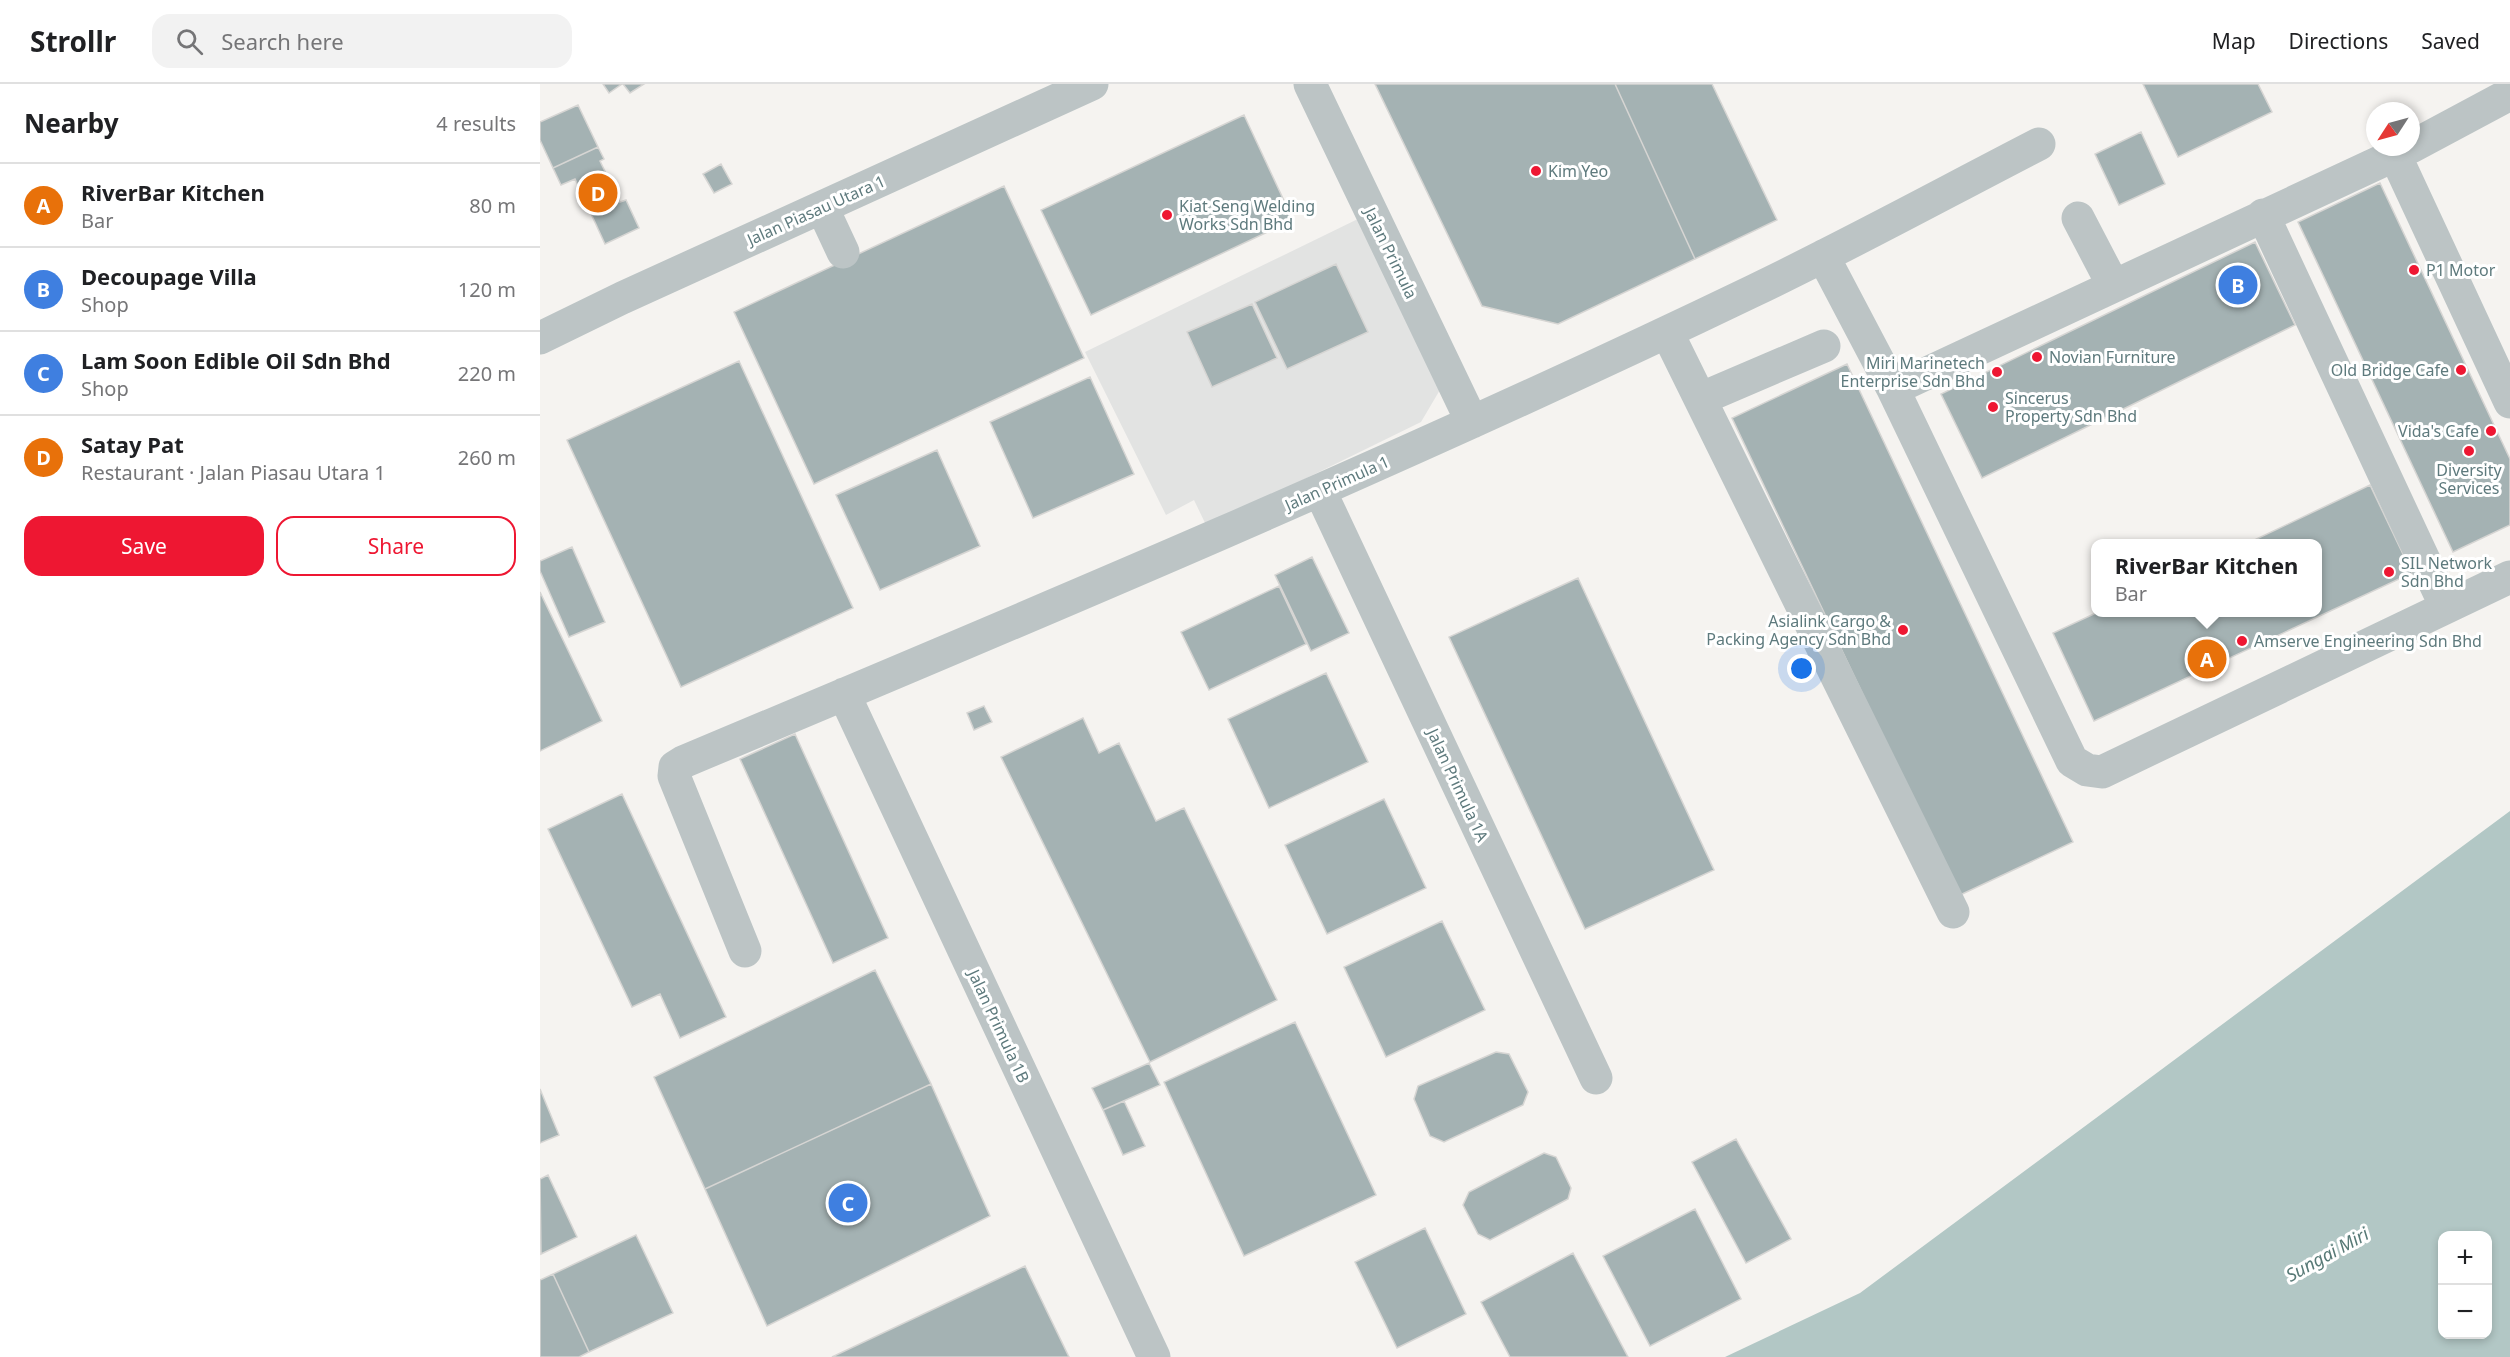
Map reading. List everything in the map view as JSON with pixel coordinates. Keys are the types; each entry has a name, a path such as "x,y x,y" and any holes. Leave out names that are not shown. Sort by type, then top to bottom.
{"street":[{"name":"Jalan Piasau Utara 1","path":"540,339 622,298 1092,84"},
{"name":"Jalan Primula","path":"1310,84 1472,422"},
{"path":"2420,141 2510,94"},
{"name":"Jalan Primula 1","path":"745,951 674,776 675,767 1320,491 1472,422 1667,332 1823,256 2039,144"},
{"path":"2420,145 2510,402"},
{"path":"1893,389 2389,156"},
{"path":"822,207 843,252"},
{"path":"2263,215 2446,607"},
{"path":"2078,218 2113,285"},
{"path":"1823,256 1893,389 2072,761 2087,770 2102,772 2510,577"},
{"path":"1667,332 1953,912"},
{"path":"1700,399 1824,346"},
{"name":"Jalan Primula 1A","path":"1320,491 1596,1078"},
{"name":"Jalan Primula 1B","path":"844,694 1154,1357"}],"shaded area":[{"path":"1362,217 1444,383 1421,422 1207,527 1194,500 1166,515 1085,352"}],"water":[{"name":"Sungai Miri","path":"2510,811 2510,1357 1725,1357 1860,1293"}],"building":[{"path":"603,84 622,84 609,93"},
{"path":"623,84 644,84 630,93"},
{"name":"Kim Yeo","path":"1375,84 1615,84 1695,259 1558,324 1482,306"},
{"path":"1615,84 1712,84 1777,220 1695,259"},
{"path":"2143,84 2258,84 2272,112 2178,157"},
{"path":"578,105 598,147 553,168 540,140 540,122"},
{"name":"Kiat Seng Welding Works Sdn Bhd","path":"1244,115 1293,220 1091,315 1041,210"},
{"path":"2141,132 2165,184 2119,205 2095,154"},
{"path":"598,147 604,159 600,161 620,202 626,200 639,228 605,244 575,179 561,185 553,168"},
{"path":"721,164 732,184 714,193 703,174"},
{"path":"2380,183 2510,459 2510,525 2453,552 2298,222"},
{"path":"1004,186 1084,358 814,484 734,312"},
{"path":"2255,242 2295,325 1982,478 1941,394"},
{"path":"1336,264 1368,332 1287,369 1255,302"},
{"path":"1252,304 1277,358 1212,387 1187,332"},
{"path":"739,361 853,608 681,687 567,440"},
{"name":"Asialink Cargo & Packing Agency Sdn Bhd","path":"1847,364 2073,842 1958,896 1732,418"},
{"path":"1090,377 1134,474 1033,518 990,422"},
{"path":"937,450 980,546 880,590 836,495"},
{"path":"2370,485 2412,573 2322,615 2322,539 2257,539"},
{"path":"572,547 605,622 569,637 540,571 540,561"},
{"path":"1312,557 1349,633 1311,651 1275,575"},
{"path":"1578,578 1714,870 1585,929 1449,637"},
{"path":"1279,586 1306,644 1209,690 1181,632"},
{"path":"540,592 602,721 540,751"},
{"path":"2091,615 2317,617 2094,721 2053,633"},
{"path":"1326,673 1368,762 1269,808 1228,719"},
{"path":"984,706 992,722 974,730 967,713"},
{"path":"1083,718 1099,753 1119,743 1156,821 1184,808 1277,1000 1150,1062 1001,757"},
{"path":"795,734 888,938 833,963 740,759"},
{"path":"622,794 726,1017 680,1038 660,994 632,1007 548,829"},
{"path":"1384,799 1426,888 1327,934 1285,845"},
{"path":"1442,921 1485,1010 1386,1057 1344,967"},
{"path":"875,970 931,1084 705,1189 654,1077"},
{"path":"1295,1022 1376,1195 1244,1256 1164,1082"},
{"path":"1496,1052 1509,1054 1528,1092 1523,1105 1444,1142 1430,1136 1414,1099 1418,1086"},
{"path":"1149,1063 1160,1085 1103,1110 1092,1088"},
{"path":"931,1084 990,1216 767,1326 705,1189"},
{"path":"540,1089 559,1135 540,1143"},
{"path":"1124,1101 1145,1146 1123,1155 1103,1110"},
{"path":"1736,1139 1791,1239 1746,1263 1692,1162"},
{"path":"1544,1153 1556,1157 1571,1188 1568,1199 1490,1240 1478,1234 1463,1205 1469,1192"},
{"path":"548,1175 577,1237 541,1254 540,1179"},
{"path":"1695,1209 1741,1299 1650,1346 1603,1256"},
{"path":"1425,1228 1466,1314 1397,1348 1355,1262"},
{"path":"636,1235 673,1313 589,1352 553,1274"},
{"path":"1573,1253 1628,1357 1510,1357 1481,1302"},
{"path":"1025,1266 1069,1357 832,1357"},
{"path":"553,1274 589,1352 579,1357 540,1357 540,1280"}],"place":[{"name":"Kim Yeo","path":"1536,171"},
{"name":"Satay Pat","path":"598,193"},
{"name":"Kiat Seng Welding Works Sdn Bhd","path":"1167,215"},
{"name":"P1 Motor","path":"2414,270"},
{"name":"Decoupage Villa","path":"2238,285"},
{"name":"Novian Furniture","path":"2037,357"},
{"name":"Old Bridge Cafe","path":"2461,370"},
{"name":"Miri Marinetech Enterprise Sdn Bhd","path":"1997,372"},
{"name":"Sincerus Property Sdn Bhd","path":"1993,407"},
{"name":"Vida's Cafe","path":"2491,431"},
{"name":"Diversity Services","path":"2469,451"},
{"name":"SIL Network Sdn Bhd","path":"2389,572"},
{"name":"Asialink Cargo & Packing Agency Sdn Bhd","path":"1903,630"},
{"name":"Amserve Engineering Sdn Bhd","path":"2242,641"},
{"name":"RiverBar Kitchen","path":"2207,659"},
{"name":"Lam Soon Edible Oil Sdn Bhd","path":"848,1203"}]}
